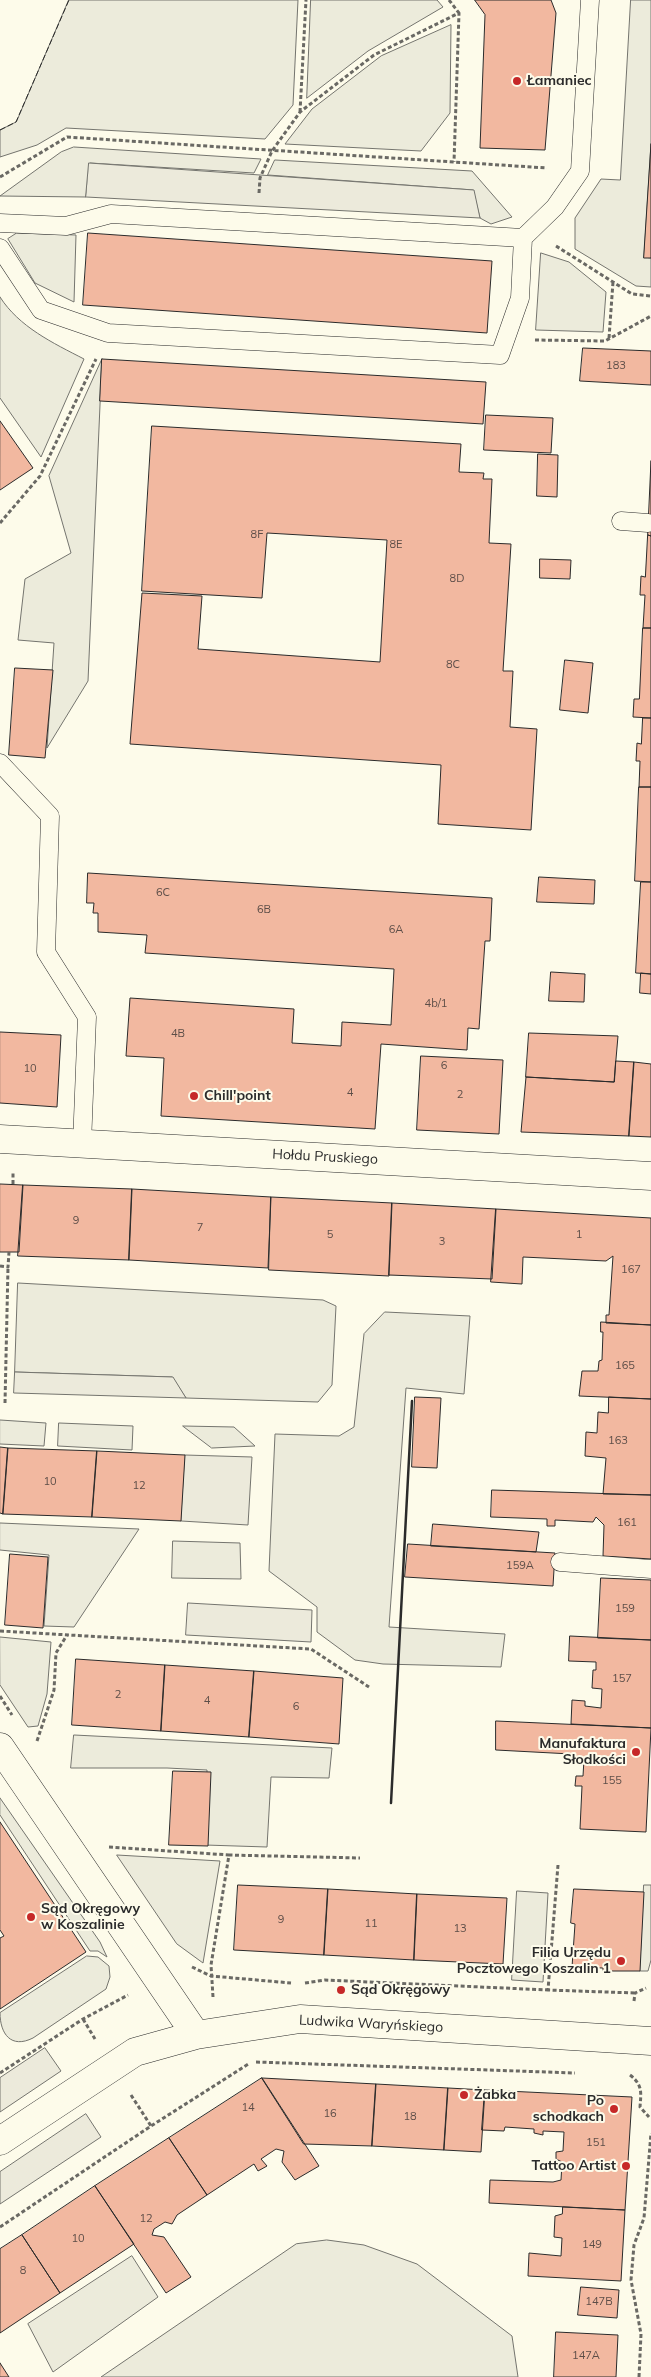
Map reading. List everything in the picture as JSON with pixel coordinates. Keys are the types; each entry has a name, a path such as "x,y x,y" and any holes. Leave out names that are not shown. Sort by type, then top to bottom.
{"street":[{"name":"Hołdu Pruskiego","path":"0,1139 651,1176"},
{"path":"0,1747 206,2034"},
{"name":"Ludwika Waryńskiego","path":"0,2141 135,2052 206,2034 300,2019 651,2041"}],"lane":[{"path":"0,248 41,310 108,333 500,355 520,298 523,238 555,207 580,171 590,0"},
{"path":"0,223 66,226 111,214 257,221 523,238"},
{"path":"621,521 648,523"},
{"path":"0,763 50,816 46,952 87,1017 82,1144"},
{"path":"560,1562 651,1569"}],"path":[{"path":"300,112 306,0"},
{"path":"449,0 459,13 454,162"},
{"path":"257,221 260,178 272,150 300,112 374,55 459,13"},
{"path":"0,177 67,137 580,171"},
{"path":"523,238 556,246 632,294 651,296"},
{"path":"609,338 613,282"},
{"path":"506,340 605,341 651,316"},
{"path":"0,523 40,476 108,333"},
{"path":"6,1403 9,1252"},
{"path":"0,1266 8,1267"},
{"path":"0,1631 311,1649 369,1687"},
{"path":"35,1748 54,1690 56,1653 67,1634"},
{"path":"101,1846 229,1855 360,1858"},
{"path":"206,2034 211,1965 229,1855"},
{"path":"558,1865 548,1990 635,1993 646,1988"},
{"path":"634,2001 635,1993"},
{"path":"0,2227 151,2126 252,2062 579,2073"},
{"path":"630,2069 630,2075"},
{"path":"624,2075 630,2075 642,2089 640,2108 649,2117"},
{"path":"639,2377 641,2334 631,2280 634,2245 644,2218 651,2132"}],"shaded area":[{"path":"69,0 298,0 293,105 265,139 66,128 37,145 0,157 0,130 16,122"},
{"path":"311,0 437,0 443,7 368,51 307,98"},
{"path":"631,0 651,0 651,144 644,257 651,258 651,287 636,286 575,249 575,218 601,179 620,180"},
{"path":"451,25 450,113 421,151 285,144 312,109 381,56"},
{"path":"74,147 261,159 254,173 90,163 86,197 0,196 61,152"},
{"path":"275,160 472,171 512,217 491,224 480,218 473,190 268,175"},
{"path":"89,163 474,190 480,218 86,197"},
{"path":"17,233 76,235 74,302 35,283 8,239"},
{"path":"541,253 569,262 606,292 603,332 536,330"},
{"path":"0,297 8,308 27,326 84,359 41,457 0,398"},
{"path":"102,359 88,681 47,748 54,643 18,640 25,579 71,553 49,476"},
{"path":"18,1283 323,1300 336,1306 332,1385 318,1402 186,1398 172,1377 15,1372"},
{"path":"385,1312 470,1316 464,1394 406,1388 389,1627 505,1634 501,1667 383,1664 355,1660 317,1632 317,1607 269,1571 275,1434 339,1436 354,1427 364,1334"},
{"path":"15,1372 173,1377 186,1398 14,1393"},
{"path":"0,1420 46,1423 44,1446 0,1444"},
{"path":"59,1423 133,1426 132,1450 58,1446"},
{"path":"183,1426 234,1427 255,1446 212,1448"},
{"path":"185,1455 252,1457 248,1525 181,1521"},
{"path":"0,1523 139,1529 74,1627 44,1626 49,1555 0,1550"},
{"path":"173,1541 240,1543 241,1579 172,1578"},
{"path":"188,1603 312,1610 311,1642 186,1635"},
{"path":"0,1637 51,1642 47,1694 38,1726 28,1727 0,1685"},
{"path":"74,1735 332,1748 329,1778 271,1777 267,1847 205,1845 207,1770 71,1768"},
{"path":"0,1798 100,1942 107,1957 98,1951 90,1951 0,1815"},
{"path":"117,1855 220,1861 203,1963 177,1944"},
{"path":"644,1885 651,1885 651,1960 648,1971 640,1971"},
{"path":"517,1891 548,1893 543,1982 512,1980"},
{"path":"87,1956 98,1957 109,1966 110,1977 106,1989 33,2038 19,2042 8,2038 2,2027 0,2013"},
{"path":"45,2048 61,2071 0,2112 0,2078"},
{"path":"86,2114 101,2137 0,2204 0,2172"},
{"path":"327,2240 364,2245 417,2264 512,2336 518,2377 101,2377 296,2244"},
{"path":"132,2256 158,2297 53,2372 28,2324"}],"building":[{"name":"Łamaniec","path":"475,0 551,0 556,13 545,150 480,148 485,15"},
{"path":"651,144 651,258 644,258"},
{"path":"88,233 492,261 487,333 83,305"},
{"path":"583,348 651,351 651,385 580,381"},
{"path":"102,359 486,382 483,424 100,401"},
{"path":"486,415 553,418 551,453 484,450"},
{"path":"0,421 33,468 0,490"},
{"path":"152,426 461,444 459,472 484,473 483,479 492,479 489,543 511,544 503,671 513,671 510,727 537,729 531,830 438,824 441,765 130,744 142,593 202,596 198,649 380,662 387,540 267,533 262,598 142,591"},
{"path":"538,454 558,455 557,497 537,496"},
{"path":"651,461 651,536 648,535"},
{"path":"648,535 651,536 651,628 643,628 645,595 640,595 641,576 645,577"},
{"path":"540,559 571,560 570,579 540,578"},
{"path":"643,628 651,628 651,718 633,717 634,699 639,699"},
{"path":"565,660 593,663 588,713 560,710"},
{"path":"15,668 53,670 45,758 9,755"},
{"path":"643,718 651,718 651,787 639,787 640,761 636,761 637,743 641,744"},
{"path":"639,787 651,787 651,882 635,881"},
{"path":"88,873 492,898 490,941 485,941 479,1029 468,1028 467,1050 381,1044 375,1129 161,1116 164,1058 126,1056 130,998 294,1009 292,1043 341,1046 342,1022 391,1025 394,969 145,953 147,935 98,932 98,913 93,913 94,903 87,903"},
{"path":"539,877 595,880 594,904 537,902"},
{"path":"641,882 651,882 651,974 636,973"},
{"path":"551,972 585,974 584,1002 549,1001"},
{"path":"641,973 651,974 651,994 640,993"},
{"path":"0,1032 61,1035 57,1107 0,1103"},
{"path":"529,1033 618,1036 614,1082 526,1077"},
{"path":"421,1056 503,1060 499,1134 417,1130"},
{"path":"616,1061 634,1062 629,1136 521,1132 526,1077 614,1082"},
{"path":"634,1062 651,1064 651,1137 629,1136"},
{"path":"0,1184 23,1185 19,1252 0,1252"},
{"path":"23,1185 132,1189 129,1260 18,1256"},
{"path":"132,1189 271,1197 268,1268 129,1260"},
{"path":"271,1197 392,1203 389,1276 269,1270"},
{"path":"392,1203 496,1209 492,1279 389,1275"},
{"path":"496,1209 651,1218 651,1325 606,1323 606,1315 609,1315 613,1256 606,1261 523,1257 522,1284 491,1282"},
{"path":"601,1322 651,1325 651,1399 579,1396 582,1371 598,1371 599,1361 602,1360 603,1332 601,1332"},
{"path":"415,1397 441,1398 437,1468 412,1467"},
{"path":"609,1397 651,1399 651,1495 603,1494 606,1458 585,1456 586,1432 597,1433 598,1412 608,1413"},
{"path":"0,1447 8,1448 3,1514 0,1513"},
{"path":"8,1448 97,1451 92,1517 3,1514"},
{"path":"97,1451 185,1455 181,1521 92,1517"},
{"path":"492,1490 651,1495 651,1559 603,1556 604,1525 596,1517 593,1522 555,1520 555,1526 547,1526 547,1519 491,1517"},
{"path":"433,1524 539,1532 536,1552 431,1546"},
{"path":"408,1544 555,1553 553,1586 405,1577"},
{"path":"10,1554 48,1557 43,1628 5,1625"},
{"path":"601,1578 651,1580 651,1640 598,1638"},
{"path":"570,1636 651,1640 651,1728 571,1724 572,1700 585,1701 585,1706 601,1708 602,1689 592,1688 593,1670 596,1670 596,1662 569,1661"},
{"path":"76,1659 165,1665 161,1731 72,1725"},
{"path":"165,1665 254,1671 249,1737 161,1731"},
{"path":"254,1671 343,1678 339,1744 249,1737"},
{"path":"496,1721 651,1728 646,1832 580,1829 582,1786 575,1786 576,1776 583,1776 584,1759 578,1761 571,1754 496,1750"},
{"path":"173,1771 211,1772 208,1846 169,1845"},
{"name":"Sąd Okręgowy w Koszalinie","path":"0,1822 86,1952 0,2009 0,1938 4,1936 0,1930"},
{"path":"238,1885 328,1889 324,1955 234,1950"},
{"path":"328,1889 417,1894 414,1960 324,1955"},
{"path":"574,1889 644,1892 640,1971 603,1971 603,1968 572,1967 575,1924 571,1923"},
{"path":"417,1894 507,1898 503,1964 414,1960"},
{"path":"262,2078 376,2084 372,2146 304,2144"},
{"path":"262,2078 319,2166 295,2180 282,2162 284,2151 276,2149 261,2159 267,2166 258,2171 254,2164 207,2195 169,2138"},
{"path":"376,2084 448,2088 444,2150 372,2146"},
{"path":"448,2088 485,2090 481,2152 444,2150"},
{"path":"485,2090 632,2097 625,2210 489,2203 490,2180 553,2182 561,2180 562,2162 556,2159 556,2152 563,2151 564,2132 543,2131 543,2135 534,2133 534,2129 505,2127 504,2131 482,2130"},
{"path":"169,2138 207,2195 177,2215 172,2224 165,2222 154,2229 152,2235 164,2237 191,2277 166,2293 95,2186"},
{"path":"95,2186 134,2244 60,2293 22,2235"},
{"path":"563,2207 625,2210 621,2281 528,2276 529,2253 561,2256 562,2238 554,2237 555,2216 562,2214"},
{"path":"22,2235 60,2293 0,2333 0,2249"},
{"path":"581,2287 619,2290 617,2318 578,2315"},
{"path":"556,2332 618,2335 616,2377 554,2377"},
{"path":"0,2363 9,2377 0,2377"}],"fence":[{"path":"0,130 16,122 69,0"}],"wall":[{"path":"391,1803 412,1401"}],"place":[{"name":"Łamaniec","path":"517,81"},
{"name":"Chill'point","path":"194,1096"},
{"name":"Manufaktura Słodkości","path":"636,1752"},
{"name":"Sąd Okręgowy w Koszalinie","path":"31,1917"},
{"name":"Filia Urzędu Pocztowego Koszalin 1","path":"621,1961"},
{"name":"Sąd Okręgowy","path":"341,1990"},
{"name":"Żabka","path":"464,2095"},
{"name":"Po schodkach","path":"614,2109"},
{"name":"Tattoo Artist","path":"626,2166"}]}
